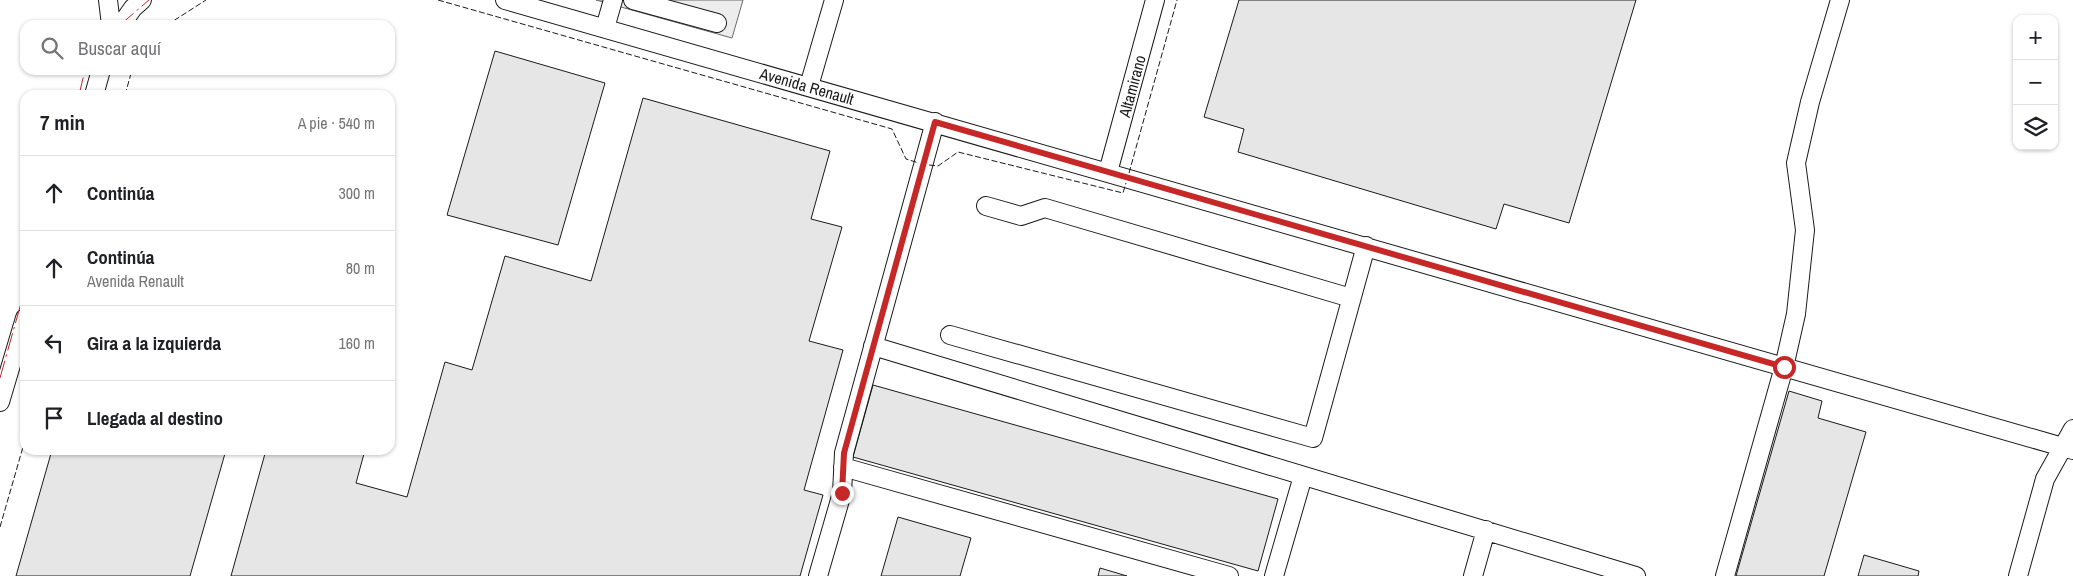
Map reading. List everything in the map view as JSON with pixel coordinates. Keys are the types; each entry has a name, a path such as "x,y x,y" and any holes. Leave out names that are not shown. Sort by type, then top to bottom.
{"street":[{"path":"108,0 110,20"},
{"path":"125,20 133,8 142,0"},
{"name":"Avenida Renault","path":"505,0 810,86 2068,449"},
{"path":"605,28 613,0"},
{"path":"633,0 717,24"},
{"path":"810,86 834,0"},
{"name":"Altamirano","path":"1108,172 1155,0"},
{"path":"1725,576 1784,367 1796,314 1805,230 1796,163 1810,102 1840,0"},
{"path":"96,90 100,75"},
{"path":"818,576 842,493 844,453 935,122"},
{"path":"986,206 1022,216 1045,208 1351,298"},
{"path":"950,335 1312,438 1366,246"},
{"path":"0,402 4,378 20,332"},
{"path":"873,346 1486,530 1604,572 1636,576"},
{"path":"2018,576 2045,479 2068,449 2073,429"},
{"path":"843,467 1229,576"},
{"path":"1274,576 1303,476"},
{"path":"1473,576 1486,530"}],"shaded area":[{"path":"596,0 743,0 732,38"}],"building":[{"path":"1239,0 1636,0 1569,223 1504,204 1496,229 1238,152 1244,129 1204,117"},
{"path":"495,51 605,83 558,245 447,215"},
{"path":"643,98 830,151 811,219 842,227 809,341 843,350 804,490 823,495 800,576 231,576 265,455 364,455 356,483 407,497 445,362 472,370 505,256 591,281"},
{"path":"873,385 1278,499 1258,571 853,457"},
{"path":"1789,391 1822,401 1818,418 1866,432 1824,576 1736,576"},
{"path":"51,455 225,455 190,576 16,576"},
{"path":"898,517 971,538 960,576 881,576"},
{"path":"1864,555 1919,571 1918,576 1858,576"},
{"path":"1100,568 1127,576 1098,576"}],"fence":[{"path":"175,20 206,0"},
{"path":"438,0 892,129 906,159 919,163"},
{"path":"1129,173 1177,0"},
{"path":"126,90 131,75"},
{"path":"929,165 938,166 958,152 1123,193 1126,183"},
{"path":"0,527 21,455"}],"power":[{"path":"126,20 149,0"},
{"path":"80,90 84,75"},
{"path":"0,378 20,307"}],"route":[{"path":"842,493 844,453 935,122 1784,367"}]}
